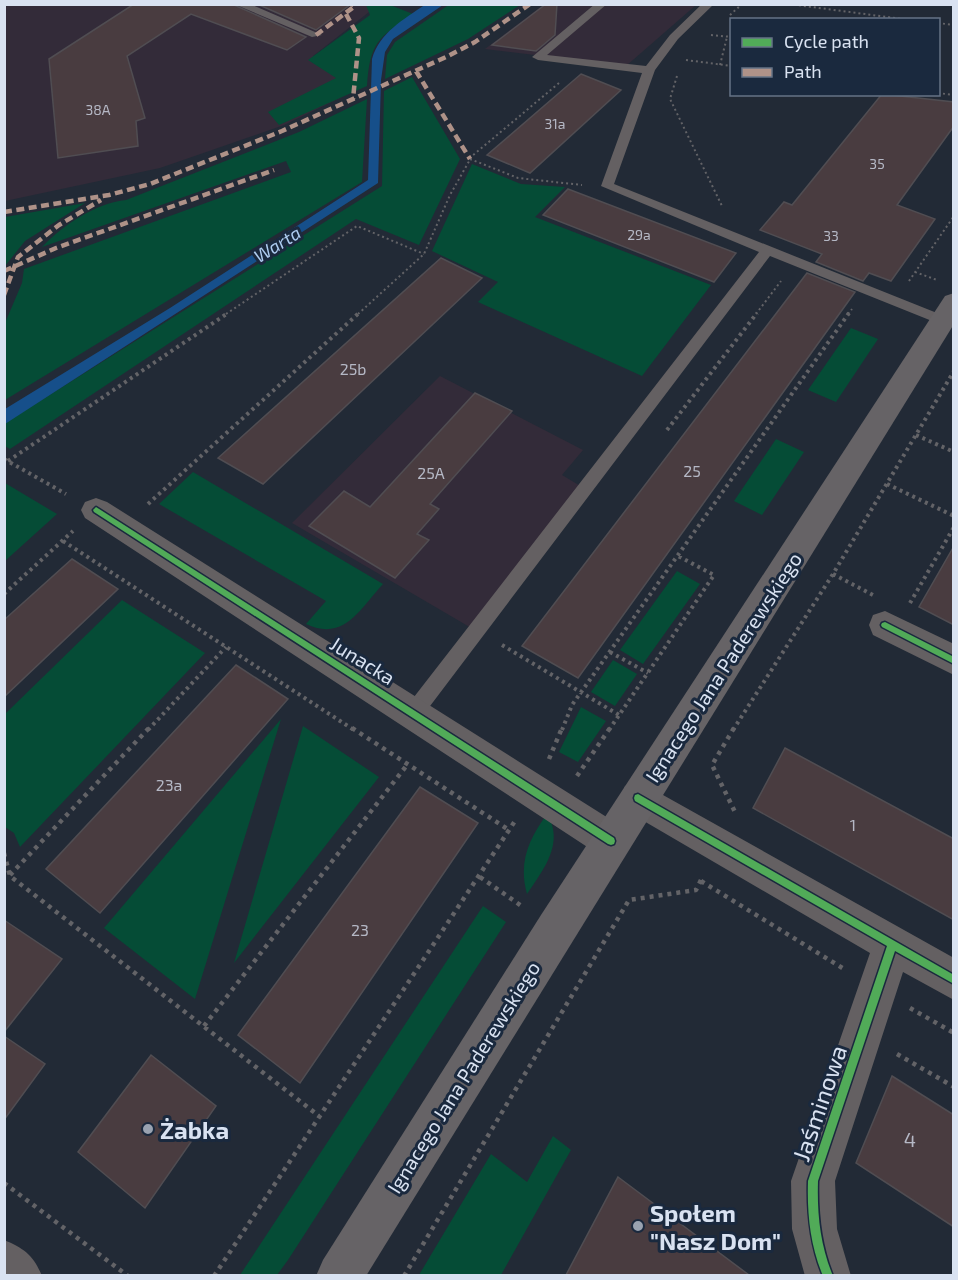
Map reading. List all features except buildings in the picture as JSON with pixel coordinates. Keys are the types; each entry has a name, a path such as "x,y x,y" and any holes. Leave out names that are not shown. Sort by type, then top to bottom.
{"main road":[{"name":"Ignacego Jana Paderewskiego","path":"339,1275 638,798 950,316"}],"street":[{"name":"Junacka","path":"109,518 414,712 611,841"},
{"path":"895,618 954,661"},
{"path":"638,798 954,980"},
{"name":"Jaśminowa","path":"828,1275 819,1258 811,1222 813,1180 892,945"},
{"path":"4,1263 19,1275"}],"lane":[{"path":"239,4 316,35"},
{"path":"602,4 538,57 581,64 650,70"},
{"path":"709,4 674,37 650,70 607,186 768,250 950,316"},
{"path":"414,712 768,250"}],"path":[{"path":"789,4 895,18"},
{"path":"709,34 727,37 720,65"},
{"path":"682,60 730,66"},
{"path":"4,594 63,541 109,518 424,254 450,195 470,159 581,64"},
{"path":"679,70 670,99 722,206"},
{"path":"470,159 518,178 580,184"},
{"path":"912,276 954,216"},
{"path":"109,518 6,460 357,226 424,254"},
{"path":"404,1275 629,900 696,890 737,815 712,765 746,707 887,484 954,371"},
{"path":"916,435 954,452"},
{"path":"887,484 954,516"},
{"path":"895,618 954,527"},
{"path":"63,541 509,830"},
{"path":"577,776 714,575 678,556"},
{"path":"10,876 226,647"},
{"path":"501,647 619,715"},
{"path":"610,652 648,673"},
{"path":"204,1026 407,765"},
{"path":"4,853 10,876 320,1116"},
{"path":"701,881 954,1033"},
{"path":"863,1035 954,1087"},
{"path":"4,1183 128,1275"}],"shaded area":[{"path":"5,5 378,5 313,56 329,62 346,95 284,125 160,168 5,201"},
{"path":"543,5 696,5 626,66 485,49"},
{"path":"440,376 583,450 562,475 587,490 473,629 292,523"}],"green space":[{"path":"450,4 520,5 468,39 385,79 387,55 395,42"},
{"path":"366,5 390,5 413,14 391,29 378,42 368,71 367,86 279,125 268,112 336,78 308,60 370,15"},
{"path":"412,77 460,159 419,245 356,219 10,449 5,446 5,423 382,186 384,91"},
{"path":"367,99 362,182 5,400 5,323 22,283 24,269 291,172 286,161 42,247 60,231 92,210 126,200 299,132"},
{"path":"472,164 521,184 565,187 535,217 711,285 642,376 478,302 498,282 432,251"},
{"path":"85,203 25,241 5,266 5,217"},
{"path":"851,328 878,339 836,402 808,390"},
{"path":"776,439 804,452 762,515 734,501"},
{"path":"193,472 383,584 359,612 341,626 331,629 306,624 326,601 159,504"},
{"path":"5,483 57,514 5,561"},
{"path":"677,571 700,584 643,664 620,650"},
{"path":"122,600 205,653 20,847 14,833 5,827 5,714"},
{"path":"613,660 637,674 615,706 591,692"},
{"path":"581,707 606,721 578,762 559,752"},
{"path":"281,719 195,999 104,928"},
{"path":"303,726 379,777 234,963"},
{"path":"547,814 554,835 553,846 545,866 527,894 524,872 527,851"},
{"path":"483,906 506,922 288,1260 277,1275 240,1275"},
{"path":"553,1136 571,1150 501,1275 419,1275 491,1154 527,1182"}],"water":[{"name":"Warta","path":"426,4 443,5 393,39 385,52 381,80 378,183 5,424 5,409 170,308 368,180 372,59 387,34"}],"marked path":[{"path":"316,35 355,6 352,4"},
{"path":"4,212 109,195 150,184 282,131 446,57 475,42 530,4"},
{"path":"346,14 359,38 353,99"},
{"path":"416,71 470,159"},
{"path":"4,271 56,248 274,170"},
{"path":"4,295 18,257 59,225 101,200"}],"cycle path":[{"path":"96,510 611,841"},
{"path":"885,625 954,661"},
{"path":"638,798 954,980"},
{"path":"828,1276 814,1229 813,1181 892,945"}],"place":[{"name":"Żabka","path":"148,1129"},
{"name":"Społem \"Nasz Dom\"","path":"638,1226"}]}
